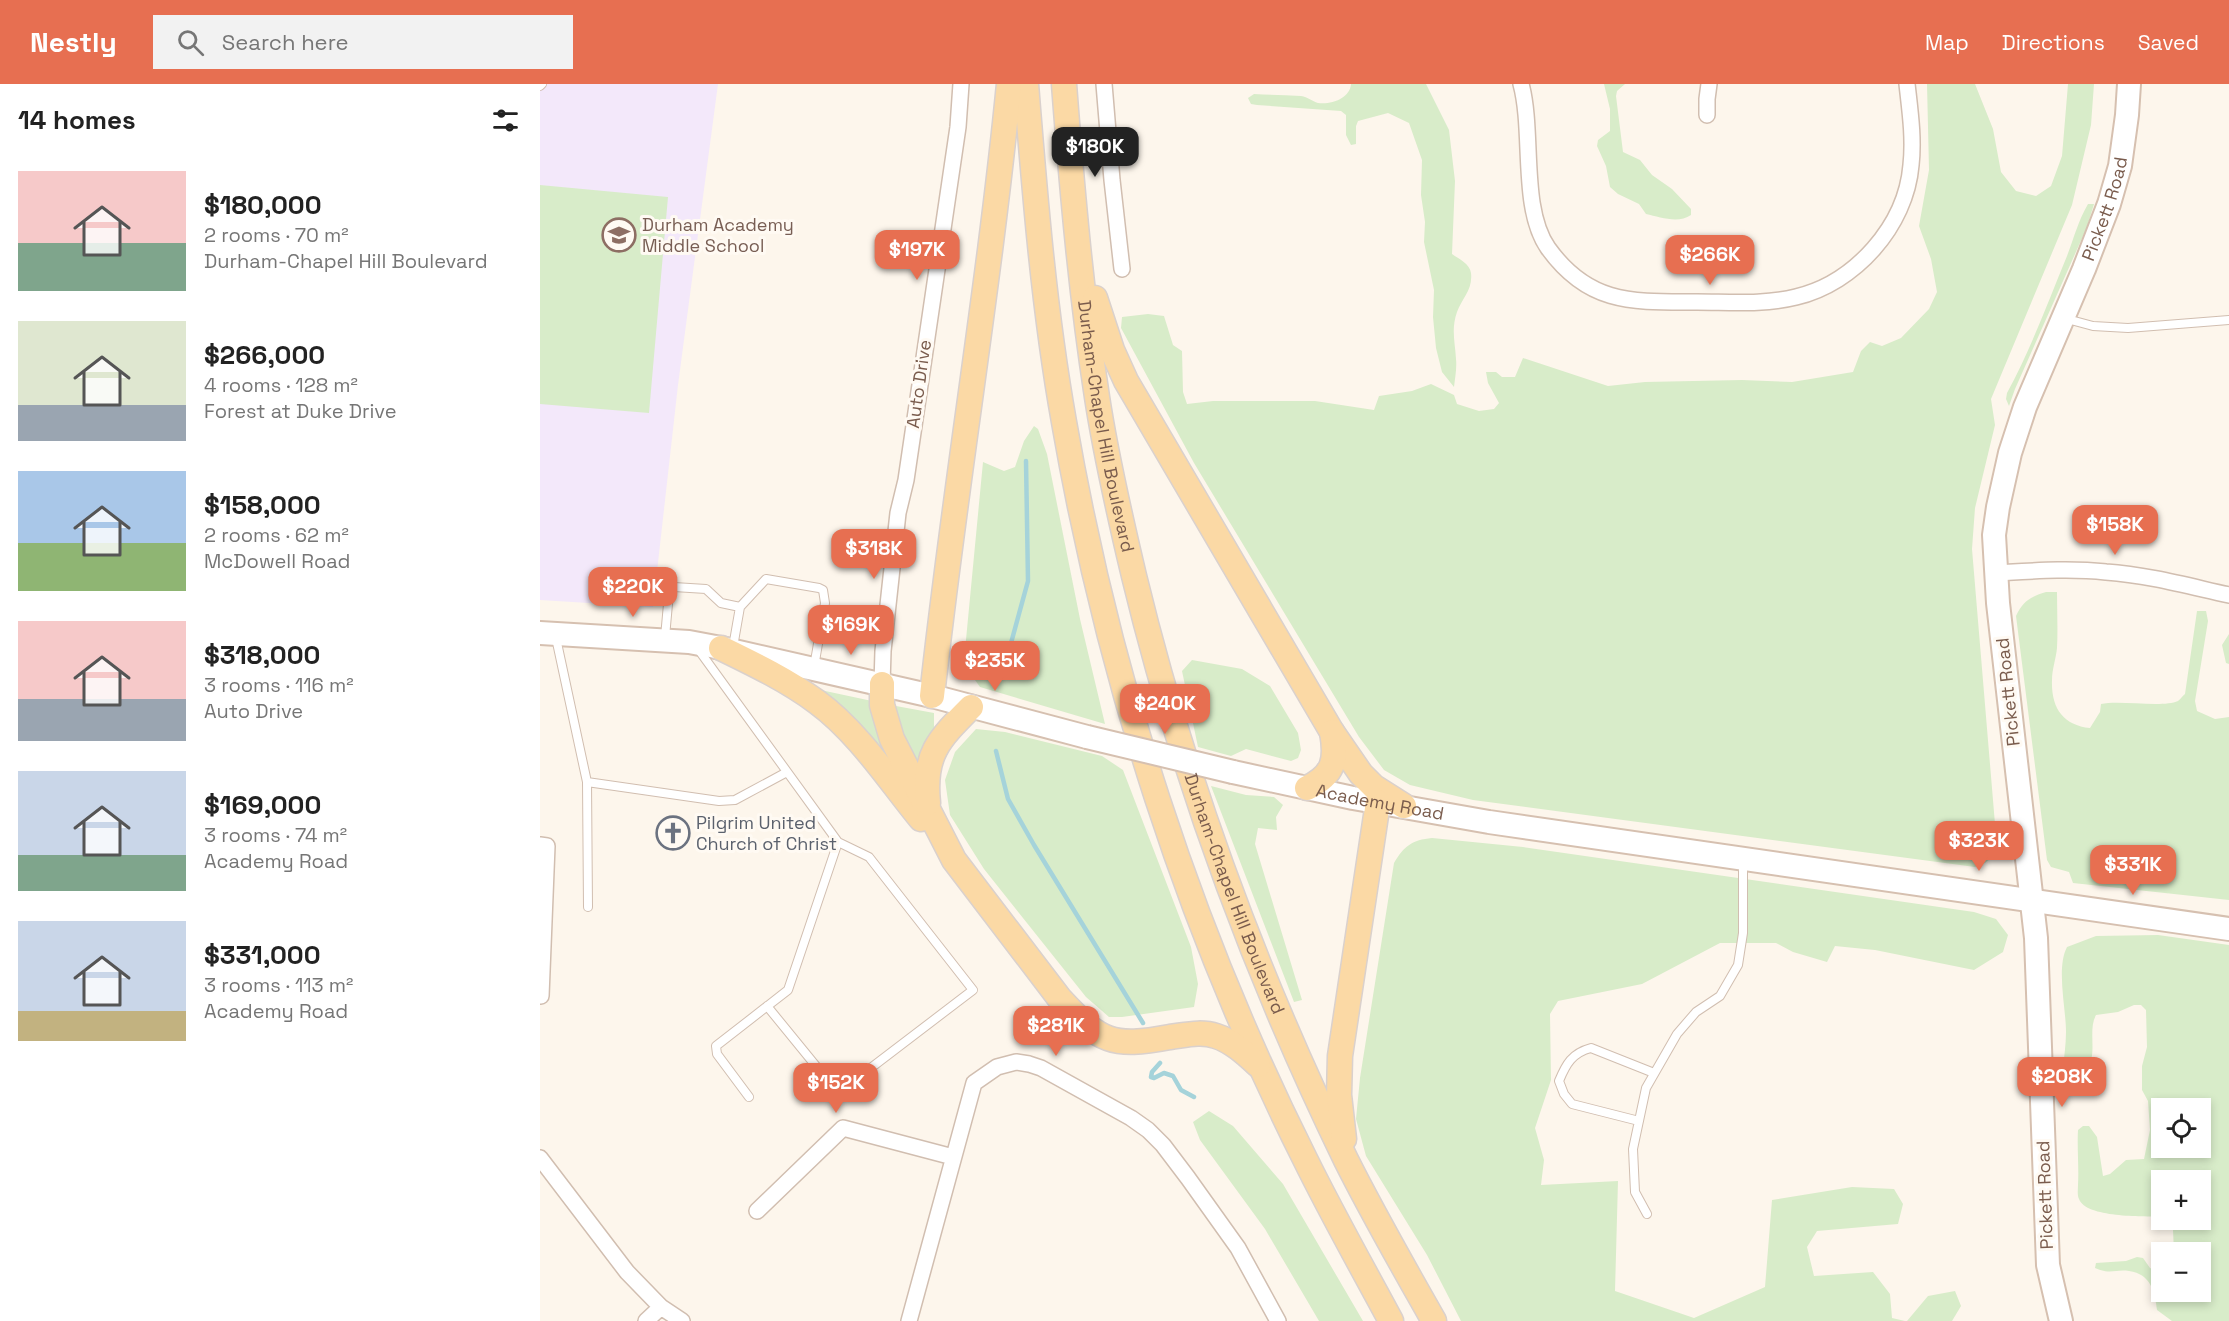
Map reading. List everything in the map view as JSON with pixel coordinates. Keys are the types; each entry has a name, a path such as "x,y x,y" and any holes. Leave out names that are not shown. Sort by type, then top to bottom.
{"main road":[{"path":"932,696 953,518 999,181 1009,84"},
{"name":"Durham-Chapel Hill Boulevard","path":"1026,84 1040,257 1067,442 1096,580 1144,755 1180,864 1216,960 1262,1068 1304,1159 1391,1321"},
{"name":"Durham-Chapel Hill Boulevard","path":"1064,84 1073,210 1097,399 1119,513 1152,651 1210,840 1258,963 1308,1078 1348,1162 1434,1321"},
{"name":"Pickett Road","path":"2061,1321 2051,1287 2048,1265 2036,938 1995,573 1994,535 2010,453 2035,380 2091,252 2120,166 2129,84"},
{"path":"1073,210 1106,336 1126,381 1332,732 1361,774 1374,787 1404,807"},
{"name":"Academy Road","path":"547,633 664,640 726,649 932,696 1087,737 1233,772 1489,822 2229,929"},
{"path":"726,649 785,681 829,712 865,750 1077,1018 1106,1038 1119,1041 1143,1042 1193,1033 1208,1034 1228,1041 1262,1068"},
{"path":"882,684 882,705 892,739 954,860"},
{"path":"928,811 928,762 940,740 971,706"},
{"path":"1307,788 1321,781 1331,767 1334,756 1332,732"},
{"path":"1348,1162 1339,1095 1340,1056 1378,802"}],"street":[{"name":"Auto Drive","path":"882,684 883,651 898,513 906,480 955,145 961,84"},
{"path":"1104,84 1122,269"},
{"path":"1521,84 1528,128 1532,198 1537,222 1547,245 1563,267 1586,286 1621,299 1664,302 1770,302 1811,292 1850,271 1879,243 1895,219 1906,192 1911,165 1912,133 1907,84"},
{"path":"1707,115 1709,84"},
{"path":"1995,573 2079,570 2108,572 2147,577 2229,595"},
{"path":"540,845 548,846 541,996"},
{"path":"909,1321 974,1083 997,1067 1017,1062 1041,1068 1131,1118 1148,1130 1163,1145 1238,1248 1278,1321"},
{"path":"757,1211 843,1128 953,1157"},
{"path":"540,1158 627,1272 661,1307 682,1321"},
{"path":"646,1321 661,1307"}],"lane":[{"path":"2062,318 2093,326 2128,328 2229,320"},
{"path":"726,649 740,607 766,579 823,590 825,603 814,669"},
{"path":"664,640 669,592 674,587 706,589 721,603 740,607"},
{"path":"547,633 587,782 588,907"},
{"path":"694,643 838,842 869,857 973,990 838,1093 767,1006"},
{"path":"587,782 719,801 735,800 787,772"},
{"path":"749,1097 717,1054 716,1046 788,990 838,842"},
{"path":"1647,1214 1635,1192 1633,1149 1646,1088 1677,1034 1696,1012 1720,996 1738,965 1743,933 1743,859"},
{"path":"1639,1121 1572,1104 1564,1094 1559,1081 1567,1062 1580,1051 1591,1048 1654,1073"}],"shaded area":[{"name":"Durham Academy Middle School","path":"540,84 718,84 678,385 653,607 540,600"}],"green space":[{"path":"1351,84 1426,84 1449,130 1455,181 1452,254 1469,267 1471,273 1469,289 1457,312 1454,324 1456,366 1454,387 1442,372 1436,348 1433,317 1434,290 1424,242 1425,222 1421,195 1422,160 1409,123 1388,113 1358,121 1356,144 1351,145 1346,135 1346,115 1341,111 1257,105 1251,104 1248,98 1254,94 1301,96 1318,103 1329,103 1344,97"},
{"path":"1604,84 1625,84 1617,91 1616,96 1623,152 1640,160 1652,175 1672,189 1691,209 1691,215 1675,219 1646,214 1639,204 1618,194 1610,187 1606,166 1597,146 1598,140 1610,131 1610,109"},
{"path":"1927,84 1975,84 1993,129 2001,172 2016,191 2036,196 2051,186 2062,156 2068,84 2094,84 2091,125 2072,205 1991,399 1995,425 1975,508 1972,549 1996,854 1985,863 1975,867 1473,800 1410,785 1384,770 1359,737 1194,463 1121,328 1122,317 1148,314 1164,316 1173,345 1182,351 1183,392 1187,404 1213,401 1315,401 1374,410 1379,396 1412,391 1431,384 1454,395 1457,404 1479,411 1494,409 1499,403 1488,383 1486,372 1496,372 1502,377 1515,377 1523,358 1608,386 1645,382 1742,380 1792,382 1853,372 1861,351 1870,342 1882,346 1901,338 1929,309 1937,292 1931,259 1919,226 1929,170"},
{"path":"540,185 668,197 649,413 540,404"},
{"path":"2088,204 2094,204 2087,227 2009,406 2006,399 2007,393 2032,342"},
{"path":"1034,426 1038,429 1047,454 1080,619 1105,724 980,687 970,673 965,650 983,462 1004,471 1015,467 1024,441"},
{"path":"2046,592 2057,592 2057,648 2052,680 2056,707 2066,719 2090,728 2100,712 2101,704 2171,703 2178,701 2185,694 2197,611 2206,611 2208,621 2195,701 2197,711 2215,719 2229,717 2229,900 2073,883 2069,872 2051,867 2047,860 2016,616 2028,600"},
{"path":"2229,634 2229,664 2226,663 2222,645"},
{"path":"1192,660 1242,669 1270,686 1298,733 1301,750 1298,758 1291,761 1246,749 1231,756 1198,747 1182,671"},
{"path":"816,689 872,701 914,797"},
{"path":"896,706 934,713 934,739 922,780 893,709"},
{"path":"976,729 1005,732 1102,756 1123,770 1191,947 1198,984 1194,1007 1109,1017 1086,997 984,869 950,815 945,780 955,752"},
{"path":"1211,786 1246,795 1274,797 1283,805 1276,817 1277,830 1258,828 1255,844 1302,1000 1294,1002"},
{"path":"1432,838 1523,847 1974,912 1996,919 2008,935 2003,952 1974,970 1875,950 1835,946 1827,962 1793,952 1776,943 1720,943 1642,984 1558,1001 1550,1014 1551,1080 1535,1128 1544,1160 1541,1185 1618,1181 1615,1291 1694,1318 1765,1287 1772,1200 1852,1187 1894,1189 1903,1204 1898,1224 1817,1231 1807,1247 1814,1276 1873,1272 1890,1294 1892,1318 1905,1321 1461,1321 1427,1255 1366,1156 1356,1119 1360,1078 1394,863 1409,845 1419,840"},
{"path":"2158,935 2229,945 2229,1321 2172,1321 2157,1310 2156,1302 2211,1302 2211,1242 2174,1242 2173,1230 2211,1230 2211,1170 2151,1170 2151,1217 2103,1213 2084,1205 2078,1197 2078,1130 2083,1126 2089,1126 2097,1137 2103,1176 2110,1174 2126,1160 2144,1159 2150,1130 2148,1101 2142,1090 2142,1066 2147,1047 2146,1010 2141,1005 2134,1005 2118,1012 2096,1015 2092,1030 2092,1055 2087,1069 2080,1074 2063,1069 2066,1032 2062,966 2067,947 2096,936"},
{"path":"1209,1111 1233,1126 1283,1184 1363,1321 1319,1321 1265,1229 1200,1140 1193,1122"},
{"path":"2137,1257 2143,1258 2150,1268 2151,1287 2147,1280 2136,1273 2095,1268 2096,1263 2126,1261"},
{"path":"1955,1291 1961,1306 1952,1321 1907,1321 1928,1296"}],"waterway":[{"path":"1002,676 1028,581 1026,461"},
{"path":"996,751 1008,799 1143,1023"},
{"path":"1160,1063 1152,1072 1151,1077 1154,1078 1164,1073 1173,1076 1181,1090 1194,1097"}],"place":[{"name":"Durham Academy Middle School","path":"619,235"},
{"name":"Pilgrim United Church of Christ","path":"673,833"}]}
